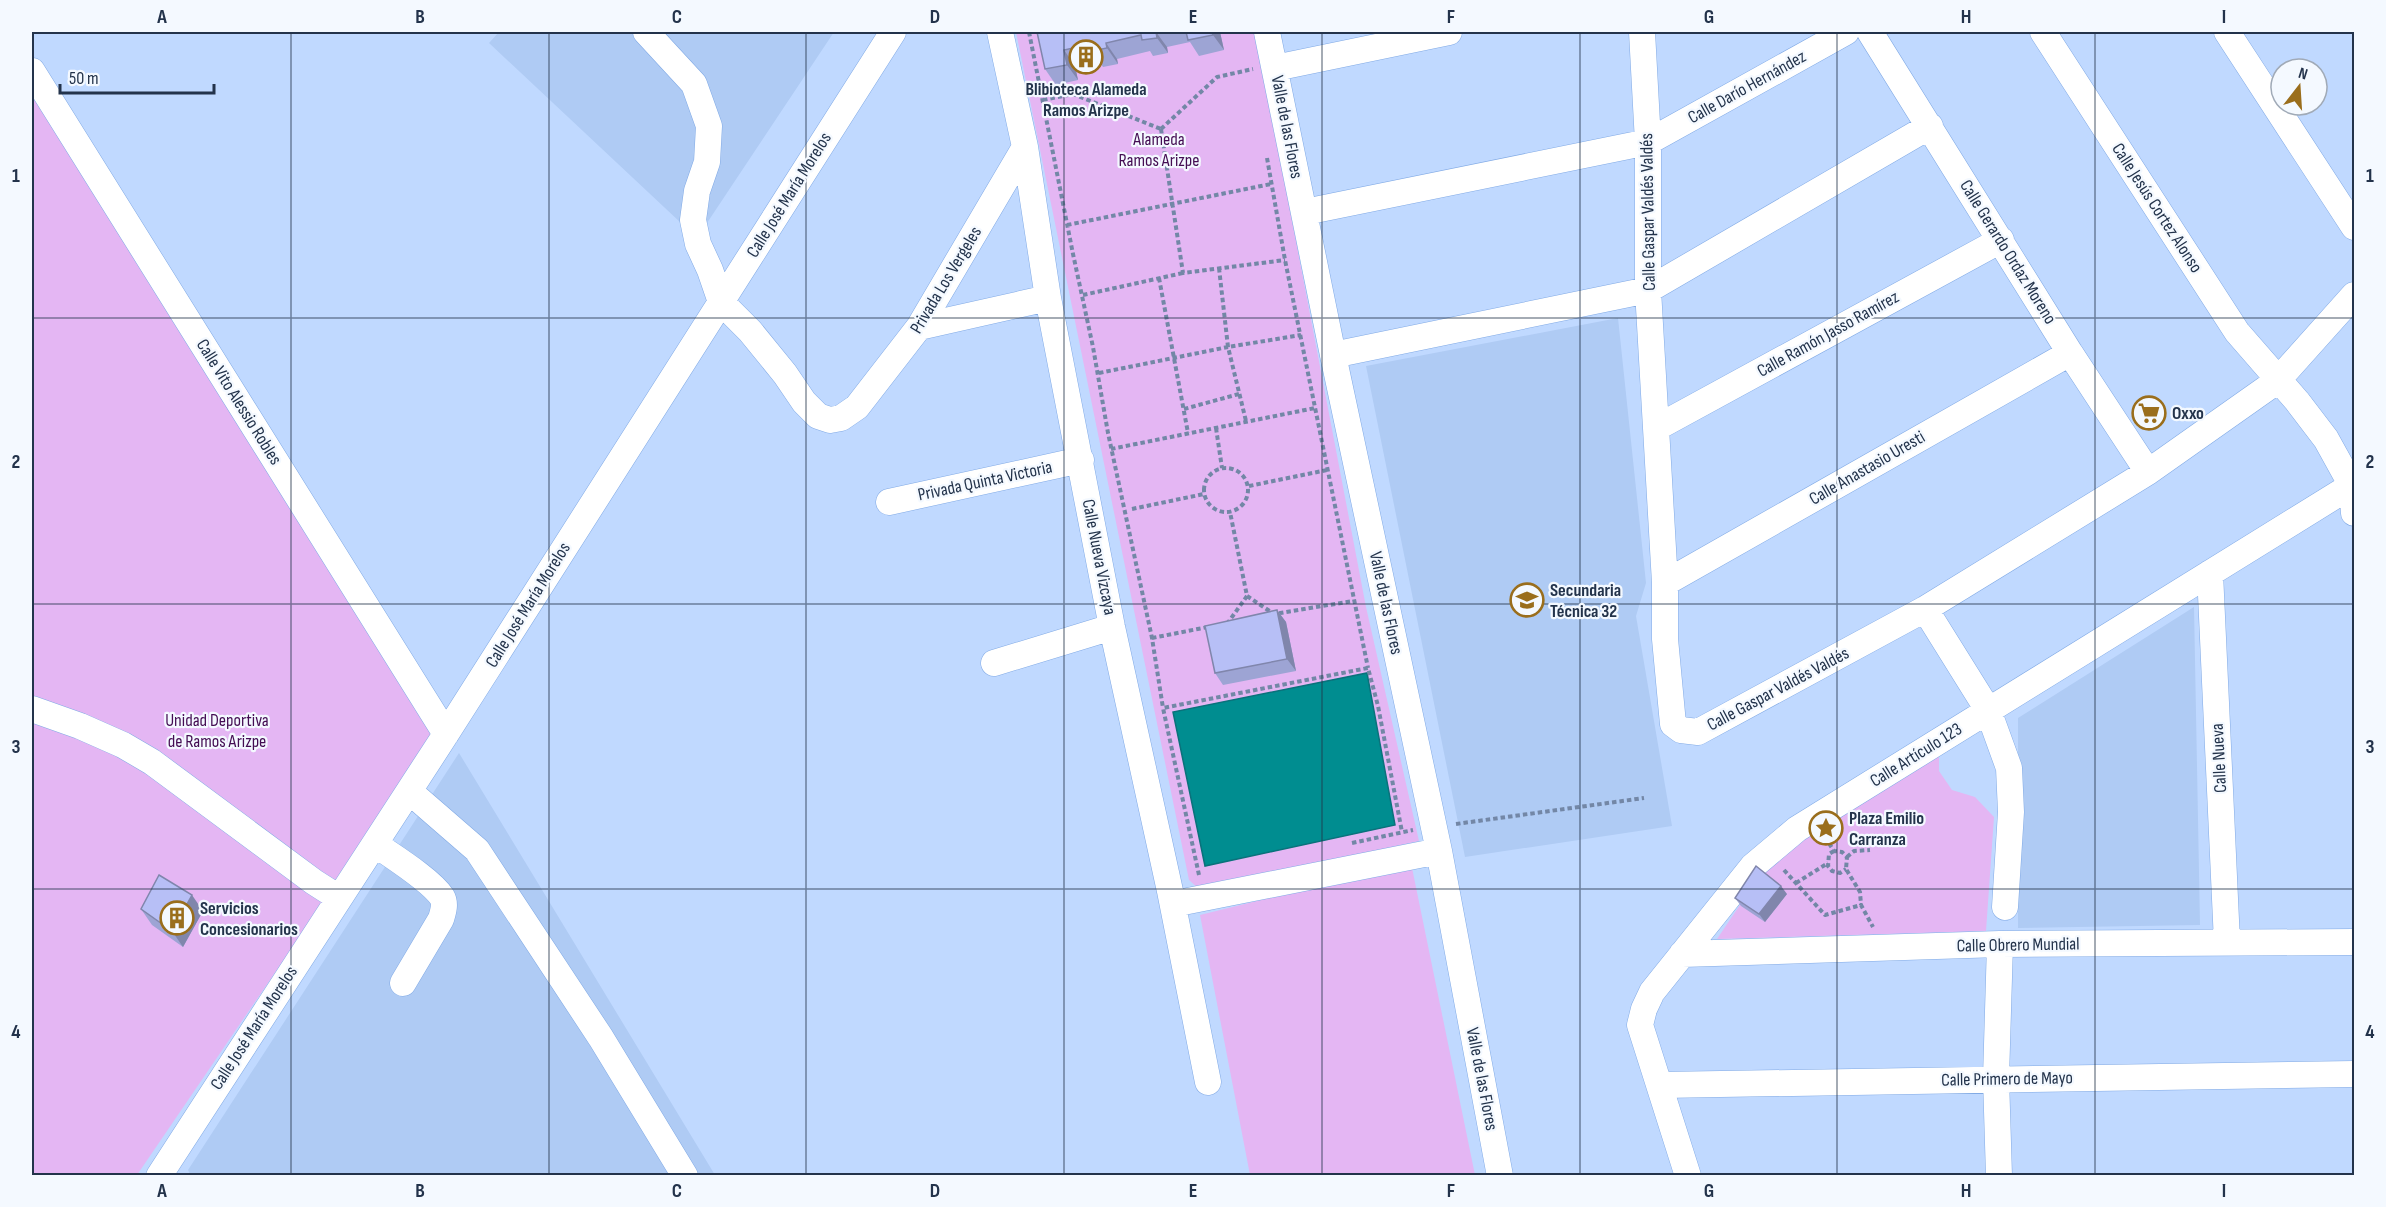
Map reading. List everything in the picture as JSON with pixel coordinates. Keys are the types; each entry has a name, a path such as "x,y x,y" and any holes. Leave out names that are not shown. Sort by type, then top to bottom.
{"street":[{"path":"646,32 694,84 710,126 707,162 697,191 693,220 698,244 721,302"},
{"name":"Calle José María Morelos","path":"159,1176 446,734 893,32"},
{"name":"Calle Nueva Vizcaya","path":"1000,32 1025,147 1048,298 1113,627 1173,904 1208,1082"},
{"name":"Valle de las Flores","path":"1268,32 1262,72 1305,212 1333,355 1436,839 1500,1176"},
{"path":"1262,72 1449,32"},
{"name":"Calle Gaspar Valdés Valdés","path":"1642,32 1647,142 1648,290 1665,583 1665,639 1674,724 1681,730 1698,732 1925,609 2148,472 2277,381 2355,295"},
{"name":"Calle Darío Hernández","path":"1305,212 1647,142 1846,32"},
{"name":"Calle Gerardo Ordaz Moreno","path":"1870,32 2070,353 2148,472"},
{"name":"Calle Jesús Cortez Alonso","path":"2043,32 2237,332 2277,381 2297,401 2326,439 2353,485"},
{"path":"2227,32 2355,227"},
{"name":"Calle Vito Alessio Robles","path":"32,71 446,734"},
{"path":"1333,355 1648,290 1930,126"},
{"name":"Privada Los Vergeles","path":"721,302 750,331 785,374 804,402 818,416 830,420 841,418 857,407 919,327 1025,147"},
{"name":"Calle Ramón Jasso Ramírez","path":"1656,428 2001,240"},
{"path":"919,327 1048,298"},
{"name":"Calle Anastasio Uresti","path":"1665,583 2070,353"},
{"name":"Privada Quinta Victoria","path":"890,502 1081,460"},
{"path":"2353,485 2355,513"},
{"name":"Calle Artículo 123","path":"1688,1176 1640,1025 1652,992 1753,866 1813,819 2353,485"},
{"name":"Calle Nueva","path":"2210,573 2227,942"},
{"path":"1925,609 1988,710 2009,768 2011,812 2005,907"},
{"path":"994,663 1113,627"},
{"path":"32,709 80,726 123,745 152,762 339,898"},
{"path":"409,791 477,850 601,1038 685,1176"},
{"path":"1173,904 1436,839"},
{"path":"375,843 433,886 443,898 444,909 441,919 403,983"},
{"name":"Calle Obrero Mundial","path":"1682,954 2000,944 2355,942"},
{"path":"1999,1176 1996,1078 2000,944"},
{"name":"Calle Primero de Mayo","path":"1660,1085 2355,1074"}],"path":[{"path":"1029,32 1093,347 1111,449 1152,638 1163,708 1199,875"},
{"path":"1251,59 1262,72"},
{"path":"1161,129 1217,77 1262,72"},
{"path":"1043,100 1073,94 1161,129"},
{"path":"1161,129 1183,273"},
{"path":"1266,150 1285,260 1402,832 1436,839 1644,798"},
{"path":"1068,225 1271,184"},
{"path":"1083,295 1183,273 1285,260"},
{"path":"1219,268 1228,347 1246,422"},
{"path":"1159,278 1188,433"},
{"path":"1099,373 1301,334"},
{"path":"1184,409 1239,394"},
{"path":"1111,449 1315,408"},
{"path":"1216,428 1222,468"},
{"path":"1229,467 1242,474 1249,486 1247,500 1243,506 1230,512 1223,512 1211,506 1204,494 1204,487 1210,475 1222,468 1229,467"},
{"path":"1249,486 1327,470"},
{"path":"1132,509 1204,494"},
{"path":"1230,512 1247,596 1274,614 1353,601"},
{"path":"1152,638 1227,624 1247,596"},
{"path":"1163,708 1368,668"},
{"path":"1813,819 1834,851"},
{"path":"1870,850 1854,851 1847,857 1846,869 1860,892 1861,905 1873,923 1874,934"},
{"path":"1846,869 1840,873 1832,872 1828,862 1829,854 1834,851 1842,852 1847,857"},
{"path":"1796,884 1828,862"},
{"path":"1780,866 1825,915 1861,905"}],"shaded area":[{"path":"499,32 834,32 697,238 489,43"},
{"name":"Secundaria Técnica 32","path":"1618,318 1646,583 1636,616 1672,826 1465,857 1366,366"},
{"path":"2194,607 2200,925 2018,928 2018,718"},
{"path":"1367,673 1395,825 1205,866 1173,712"},
{"path":"459,753 715,1175 191,1176 188,1170"}],"green space":[{"name":"Alameda Ramos Arizpe","path":"1016,32 1256,32 1366,607 1419,841 1200,890 1189,880"},
{"name":"Unidad Deportiva de Ramos Arizpe","path":"32,85 437,735 137,1175 32,1175"},
{"path":"1939,754 1939,771 1952,790 1975,797 1994,817 1986,931 1717,939 1781,844"},
{"path":"1411,863 1475,1175 1250,1175 1200,915"}],"building":[{"path":"1037,32 1156,32 1157,38 1142,40 1141,35 1106,43 1107,48 1092,51 1091,44 1064,50 1067,65 1045,69"},
{"path":"1186,32 1212,32 1213,35 1188,40"},
{"path":"1277,610 1287,659 1215,673 1205,626"},
{"path":"1756,866 1781,886 1759,914 1735,898"},
{"path":"159,875 192,895 172,931 141,909"}],"place":[{"name":"Blibioteca Alameda Ramos Arizpe","path":"1086,57"},
{"name":"Oxxo","path":"2149,413"},
{"name":"Secundaria Técnica 32","path":"1527,600"},
{"name":"Plaza Emilio Carranza","path":"1826,828"},
{"name":"Servicios Concesionarios","path":"177,918"}]}
